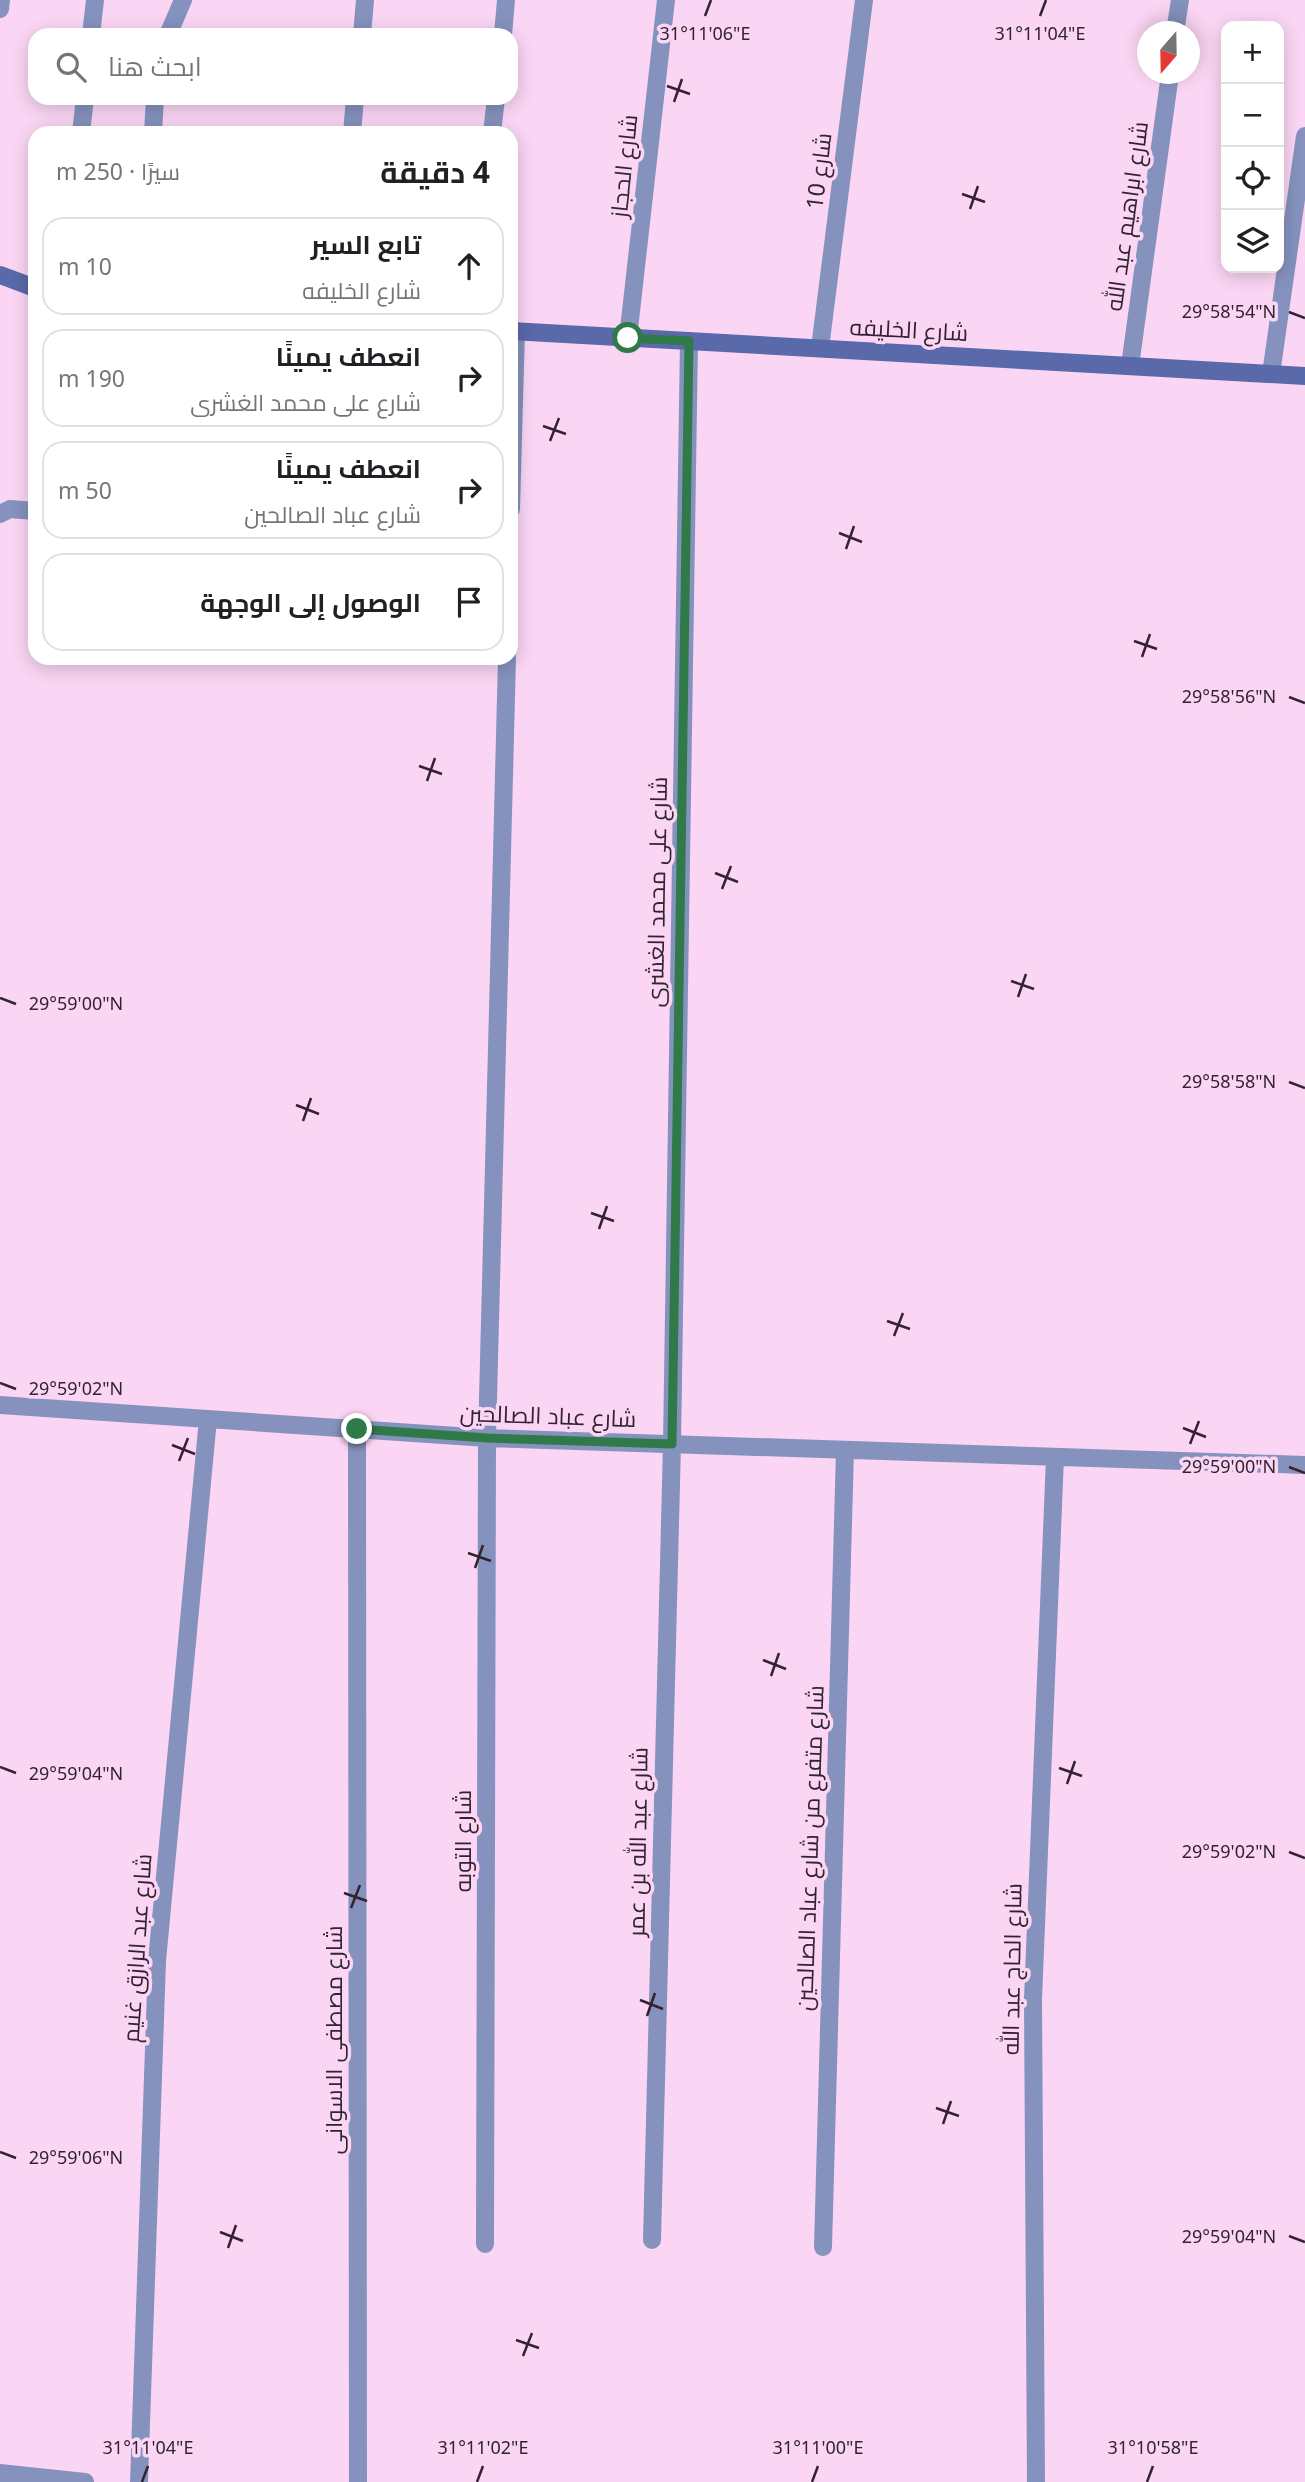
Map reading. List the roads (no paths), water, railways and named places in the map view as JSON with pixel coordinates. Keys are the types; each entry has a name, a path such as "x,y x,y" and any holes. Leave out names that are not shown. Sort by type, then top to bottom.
{"main road":[{"path":"0,275 28,285"},
{"name":"شارع الخليفه","path":"518,331 1305,376"}],"street":[{"path":"0,9 1,0"},
{"path":"92,28 95,0"},
{"path":"171,28 183,0"},
{"path":"363,28 365,0"},
{"path":"504,28 506,0"},
{"name":"شارع الحجاز","path":"628,338 666,0"},
{"name":"شارع 10","path":"820,348 864,0"},
{"path":"1177,21 1180,0"},
{"name":"شارع ابراهيم عبد الله","path":"1130,366 1169,84"},
{"path":"82,126 84,105"},
{"path":"153,126 155,105"},
{"path":"353,126 354,105"},
{"path":"493,126 495,105"},
{"path":"1271,374 1305,136"},
{"name":"شارع على محمد الغشرى","path":"672,1444 689,341"},
{"path":"0,514 10,509 28,510"},
{"name":"شارع التوبه","path":"485,2244 487,1438 507,665"},
{"name":"شارع عباد الصالحين","path":"0,1405 487,1438 1305,1465"},
{"name":"شارع عبد الرازق غنيم","path":"139,2482 157,1962 208,1419"},
{"name":"شارع مصطفى الاسوانى","path":"357,1429 358,2482"},
{"name":"شارع عبد الله بن عمر","path":"652,2240 672,1444"},
{"name":"شارع متفرع من شارع عباد الصالحين","path":"823,2247 845,1450"},
{"name":"شارع الحاج عبد الله","path":"1036,2482 1032,1999 1055,1457"},
{"path":"0,2473 85,2482"}]}
